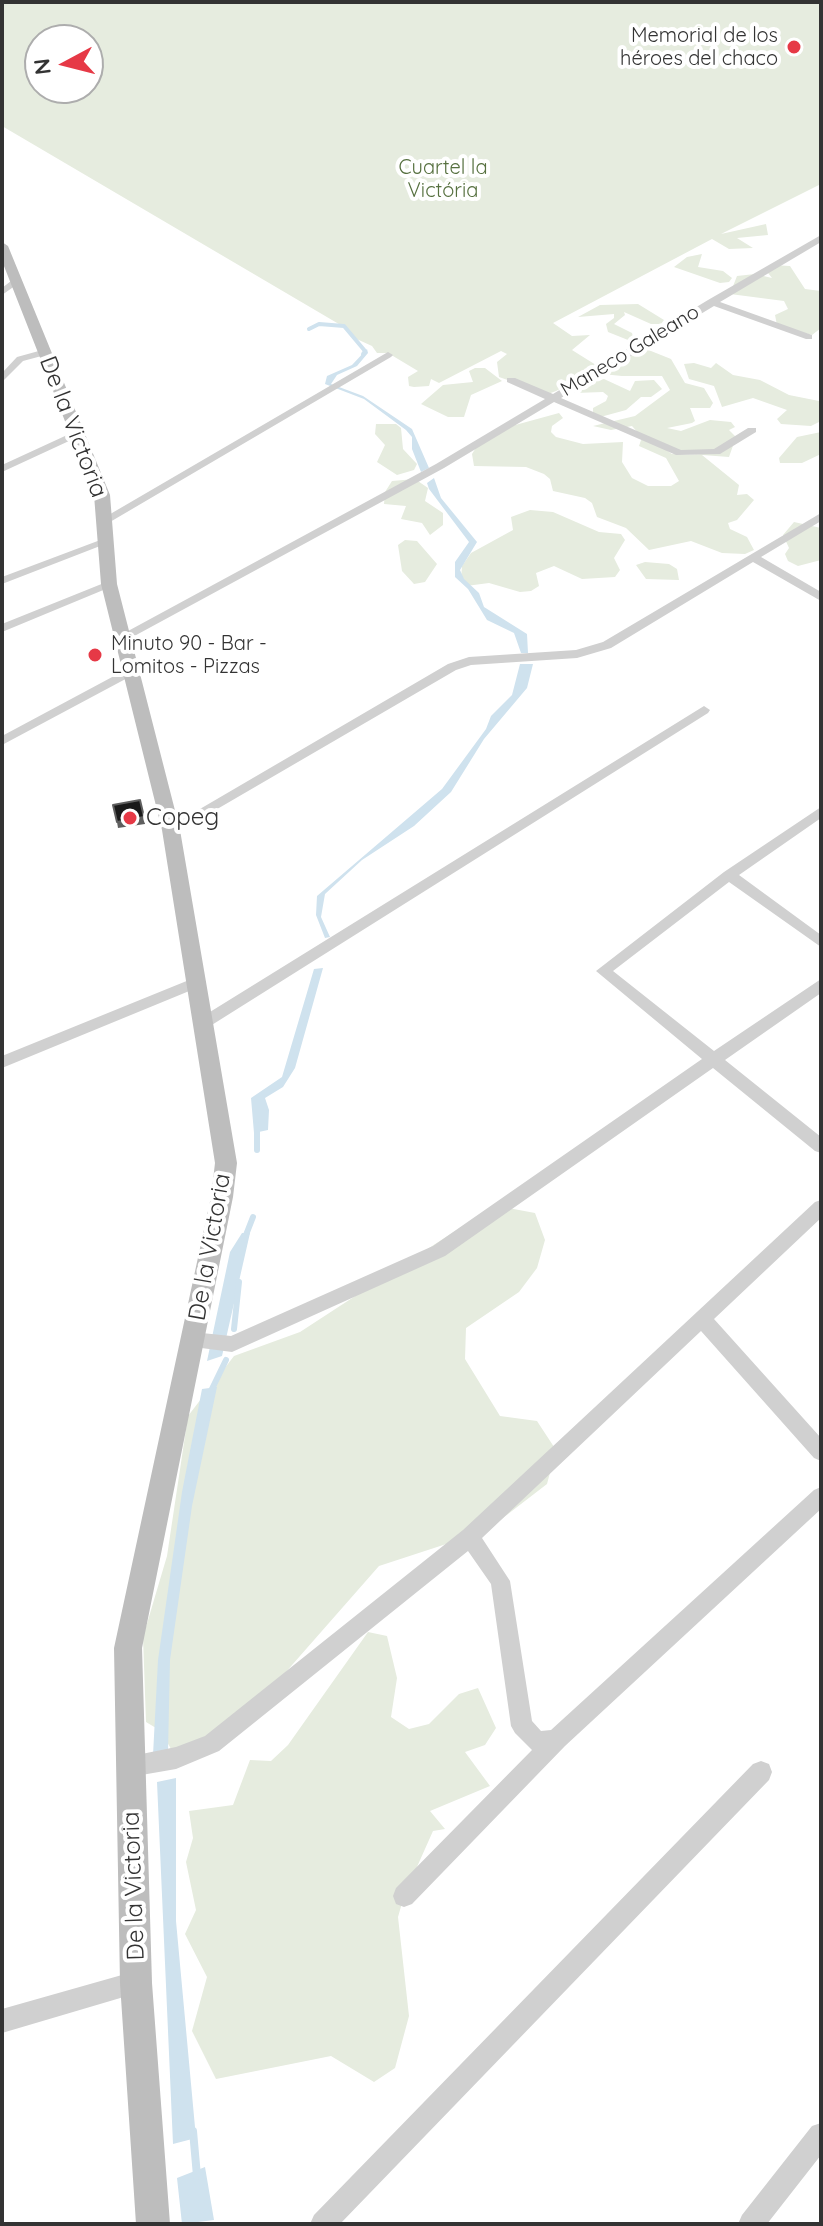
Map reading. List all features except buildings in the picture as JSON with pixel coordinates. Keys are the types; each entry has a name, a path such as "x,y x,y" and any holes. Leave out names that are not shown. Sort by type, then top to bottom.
{"main road":[{"name":"De la Victoria","path":"2,246 7,282 46,352 102,495 109,584 171,830 194,983 219,1104 226,1163 222,1197 128,1648 136,1983 153,2224"}],"street":[{"name":"Maneco Galeano","path":"123,637 440,466 821,238"},
{"path":"711,302 809,337"},
{"path":"2,379 20,359 46,352"},
{"path":"106,520 388,355"},
{"path":"511,380 680,453 716,452 752,430"},
{"path":"2,469 78,433"},
{"path":"171,830 452,667 469,661 577,654 607,645 821,516"},
{"path":"2,581 107,541"},
{"path":"752,557 821,597"},
{"path":"2,628 109,584"},
{"path":"2,741 129,672"},
{"path":"202,1024 704,710"},
{"path":"821,812 729,875 603,971 709,1060 821,1146"},
{"path":"729,875 821,942"},
{"path":"2,1062 194,983"},
{"path":"192,1340 232,1344 439,1251 709,1060 821,985"},
{"path":"130,1766 176,1758 212,1744 470,1537 821,1207"},
{"path":"702,1319 821,1452"},
{"path":"404,1896 561,1735 821,1496"},
{"path":"470,1537 500,1581 522,1726 537,1742 545,1743 561,1735"},
{"path":"323,2224 761,1772"},
{"path":"2,2021 136,1983"},
{"path":"751,2224 821,2135"}],"green space":[{"name":"Cuartel la Victória","path":"2,2 821,2 821,184 721,234 766,224 768,235 737,238 753,248 729,249 712,239 553,323 572,336 590,335 572,350 596,365 583,377 548,394 499,377 497,362 507,354 501,351 439,383 431,379 429,386 409,386 408,377 418,371 388,353 377,353 372,346 350,336 349,330 2,126"},
{"path":"702,254 698,267 723,271 732,278 729,282 720,283 674,267 687,257"},
{"path":"772,265 790,266 805,289 821,291 821,328 812,335 777,325 775,315 788,309 784,301 730,294 737,276 755,274 772,278 768,273"},
{"path":"638,304 664,320 661,324 651,324 624,312 625,315 614,324 632,333 633,337 628,340 608,332 606,324 614,318 614,314 578,317 600,305"},
{"path":"641,347 671,359 685,383 704,388 713,403 710,408 690,408 695,421 692,423 667,428 681,431 710,420 731,422 735,427 729,430 736,437 729,457 689,454 639,434 632,426 611,430 593,426 635,416 670,390 662,376 622,376 602,374 599,370"},
{"path":"694,363 711,368 716,363 733,375 760,380 789,395 819,401 821,421 811,426 781,424 777,419 787,410 753,398 722,407 714,386 689,379 684,364"},
{"path":"485,368 502,381 471,395 464,417 448,417 421,404 443,385 473,382 469,371"},
{"path":"604,379 630,391 635,381 654,380 662,389 651,397 641,397 626,410 593,419 593,408 606,401 608,396 603,392 575,393 573,388"},
{"path":"559,413 563,418 552,426 551,432 556,437 583,444 623,442 622,462 632,478 648,486 671,486 679,481 666,458 639,446 641,440 651,440 672,454 702,455 739,485 737,495 747,494 754,500 737,520 728,523 730,529 747,537 754,550 745,554 722,553 691,541 649,550 626,528 597,517 592,503 585,498 553,491 550,479 544,474 526,467 474,466 472,454 479,443 508,427"},
{"path":"376,424 396,424 401,428 403,449 417,464 414,470 397,475 377,462 385,445 375,434"},
{"path":"821,432 821,454 802,463 780,463 779,458 797,437"},
{"path":"415,479 428,488 425,501 443,513 443,525 430,535 422,523 401,519 406,506 384,504 385,492 392,481"},
{"path":"530,510 553,512 599,532 621,534 625,540 614,558 620,570 615,577 582,579 554,566 536,573 539,586 531,591 520,592 489,583 466,586 461,580 462,566 471,553 513,530 511,517"},
{"path":"794,522 821,528 821,560 798,566 788,561 785,554 789,548 783,535"},
{"path":"405,540 417,541 437,564 425,582 414,584 402,571 398,545"},
{"path":"645,562 669,564 677,569 679,580 646,579 636,565"},
{"path":"503,1207 535,1213 545,1240 537,1268 519,1292 466,1328 465,1359 500,1416 537,1421 556,1450 547,1484 486,1531 379,1566 242,1722 176,1758 161,1731 146,1722 143,1637 167,1556 188,1416 234,1356 300,1332 472,1220"},
{"path":"368,1632 387,1636 397,1678 391,1717 409,1729 429,1724 459,1694 478,1688 496,1728 485,1745 465,1752 490,1786 430,1811 445,1829 433,1831 404,1896 398,1917 409,2016 395,2068 374,2082 331,2056 216,2079 192,2031 207,1977 185,1934 196,1910 186,1862 193,1838 189,1811 233,1805 250,1760 271,1761 288,1745"}],"water":[{"path":"367,349 368,353 357,366 337,375 331,384 363,396 412,429 429,468 421,472 412,449 412,437 406,430 364,399 325,384 327,376 352,365"},
{"path":"434,478 441,498 477,542 460,570 464,579 479,593 484,607 527,634 528,653 521,653 514,633 487,620 468,589 455,577 455,562 469,542 429,489 427,483"},
{"path":"520,664 533,664 527,688 484,739 451,792 414,826 362,860 325,894 321,917 330,937 325,938 316,915 317,896 442,789 486,729 491,716 512,695"},
{"path":"323,968 295,1068 283,1087 265,1098 269,1110 268,1130 254,1133 251,1098 282,1077 314,969"},
{"path":"242,1233 250,1233 222,1356 207,1361 230,1252"},
{"path":"217,1387 192,1506 170,1660 168,1753 153,1755 158,1660 182,1492 202,1389"},
{"path":"176,1778 176,1921 196,2138 173,2144 157,1782"},
{"path":"205,2167 214,2220 182,2224 177,2178"}],"waterway":[{"path":"309,329 319,324 344,326 365,351 363,354"},
{"path":"257,1125 257,1150"},
{"path":"244,1240 253,1217"},
{"path":"234,1329 239,1282"},
{"path":"210,1393 226,1360"},
{"path":"193,2131 197,2176"}],"place":[{"name":"Memorial de los héroes del chaco","path":"794,47"},
{"name":"Minuto 90 - Bar - Lomitos - Pizzas","path":"95,655"},
{"name":"Copeg","path":"130,818"}]}
